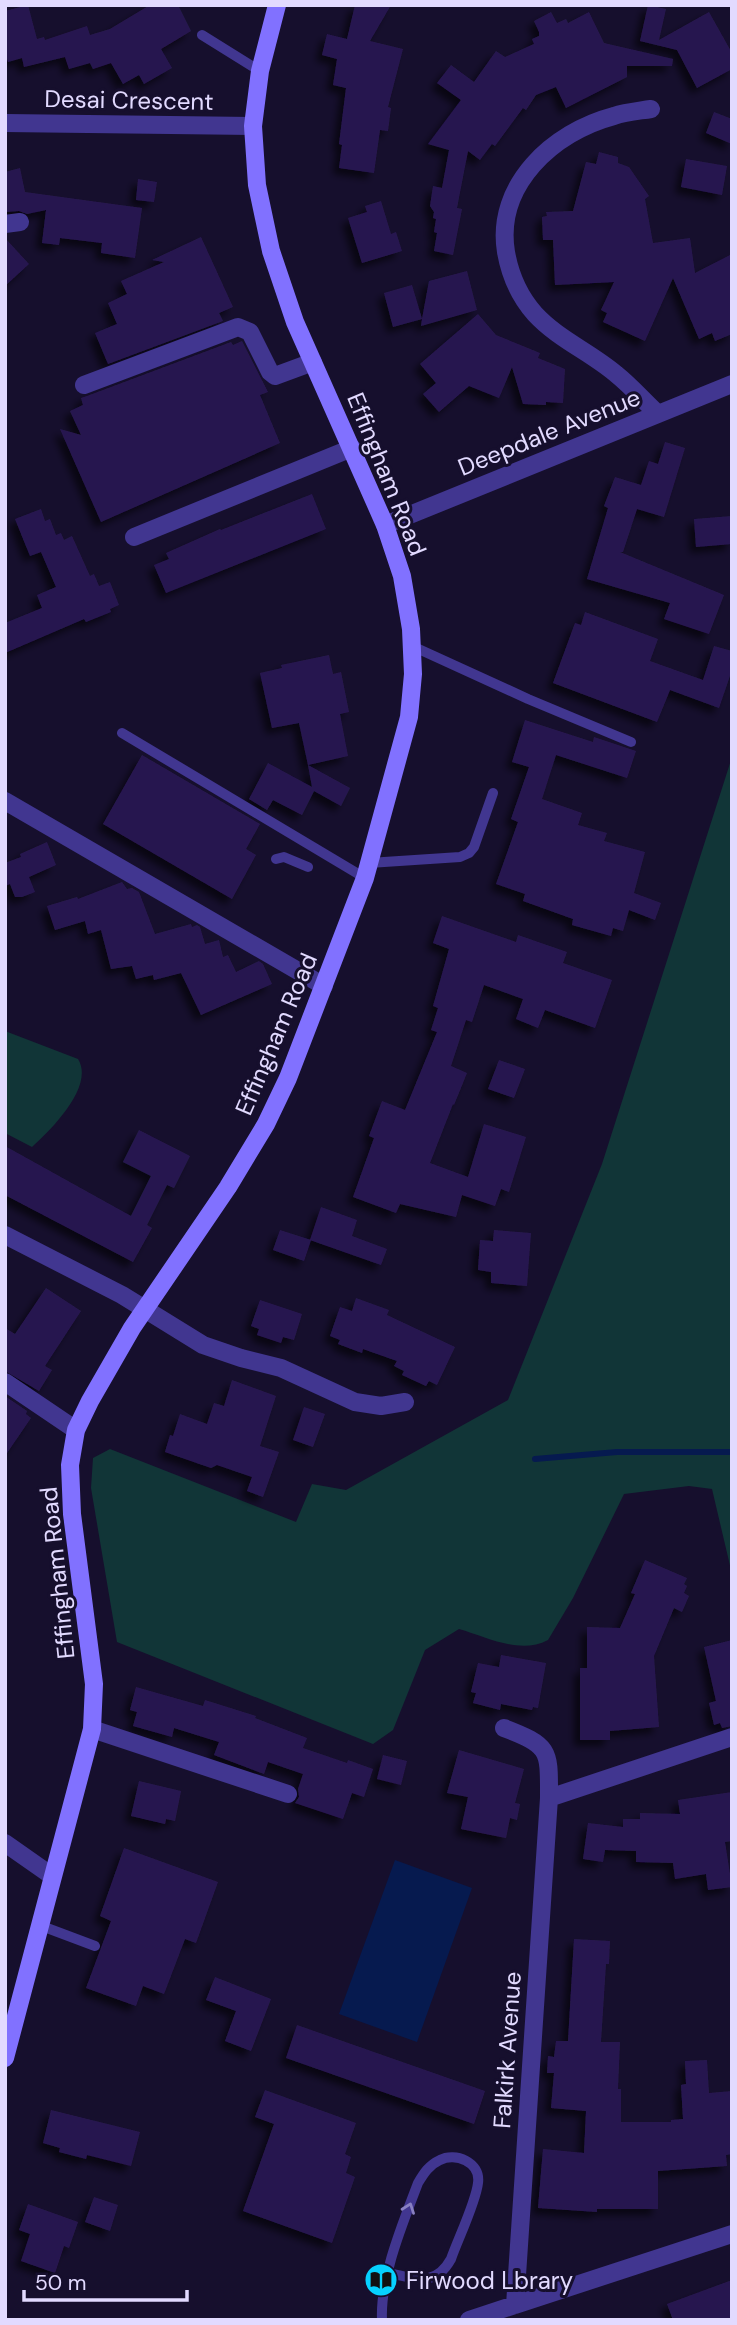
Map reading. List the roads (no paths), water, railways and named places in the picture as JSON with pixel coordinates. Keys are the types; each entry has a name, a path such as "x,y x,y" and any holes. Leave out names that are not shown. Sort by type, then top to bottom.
{"street":[{"name":"Effingham Road","path":"5,2058 92,1729 94,1684 72,1514 69,1465 76,1430 90,1401 146,1310 267,1124 288,1078 367,870 409,717 414,674 402,576 386,525 295,322 271,251 257,185 253,126 260,71 277,5"},
{"path":"651,109 614,116 581,128 528,167 513,192 506,213 504,238 509,267 519,293 535,314 564,340 616,374 658,415"},
{"name":"Desai Crescent","path":"5,123 253,126"},
{"path":"85,385 238,327 250,332 273,376 313,362"},
{"name":"Deepdale Avenue","path":"386,525 732,384"},
{"path":"134,537 352,448"},
{"path":"5,800 324,986"},
{"path":"5,1235 146,1310 203,1345 281,1368 355,1402 381,1406 405,1402"},
{"path":"5,1382 76,1430"},
{"name":"Falkirk Avenue","path":"505,1728 533,1739 541,1746 549,1762 549,1798 515,2305"},
{"path":"92,1729 288,1794"},
{"path":"549,1798 732,1737"},
{"path":"5,1843 52,1876"},
{"path":"470,2320 732,2234"}],"lane":[{"path":"202,35 260,71"},
{"path":"412,646 631,742"},
{"path":"122,733 367,870 460,857 469,853 474,847 493,793"},
{"path":"276,859 284,857 308,867"},
{"path":"39,1925 94,1945"},
{"path":"382,2320 381,2307 388,2273 407,2212 425,2171 447,2157 467,2161 475,2169 478,2184 445,2270 440,2276 422,2280 388,2273"}],"water":[{"path":"395,1860 472,1888 417,2042 339,2014"}],"waterway":[{"path":"535,1459 617,1452 732,1452"}],"place":[{"name":"Firwood Lbrary","path":"381,2280"}]}
